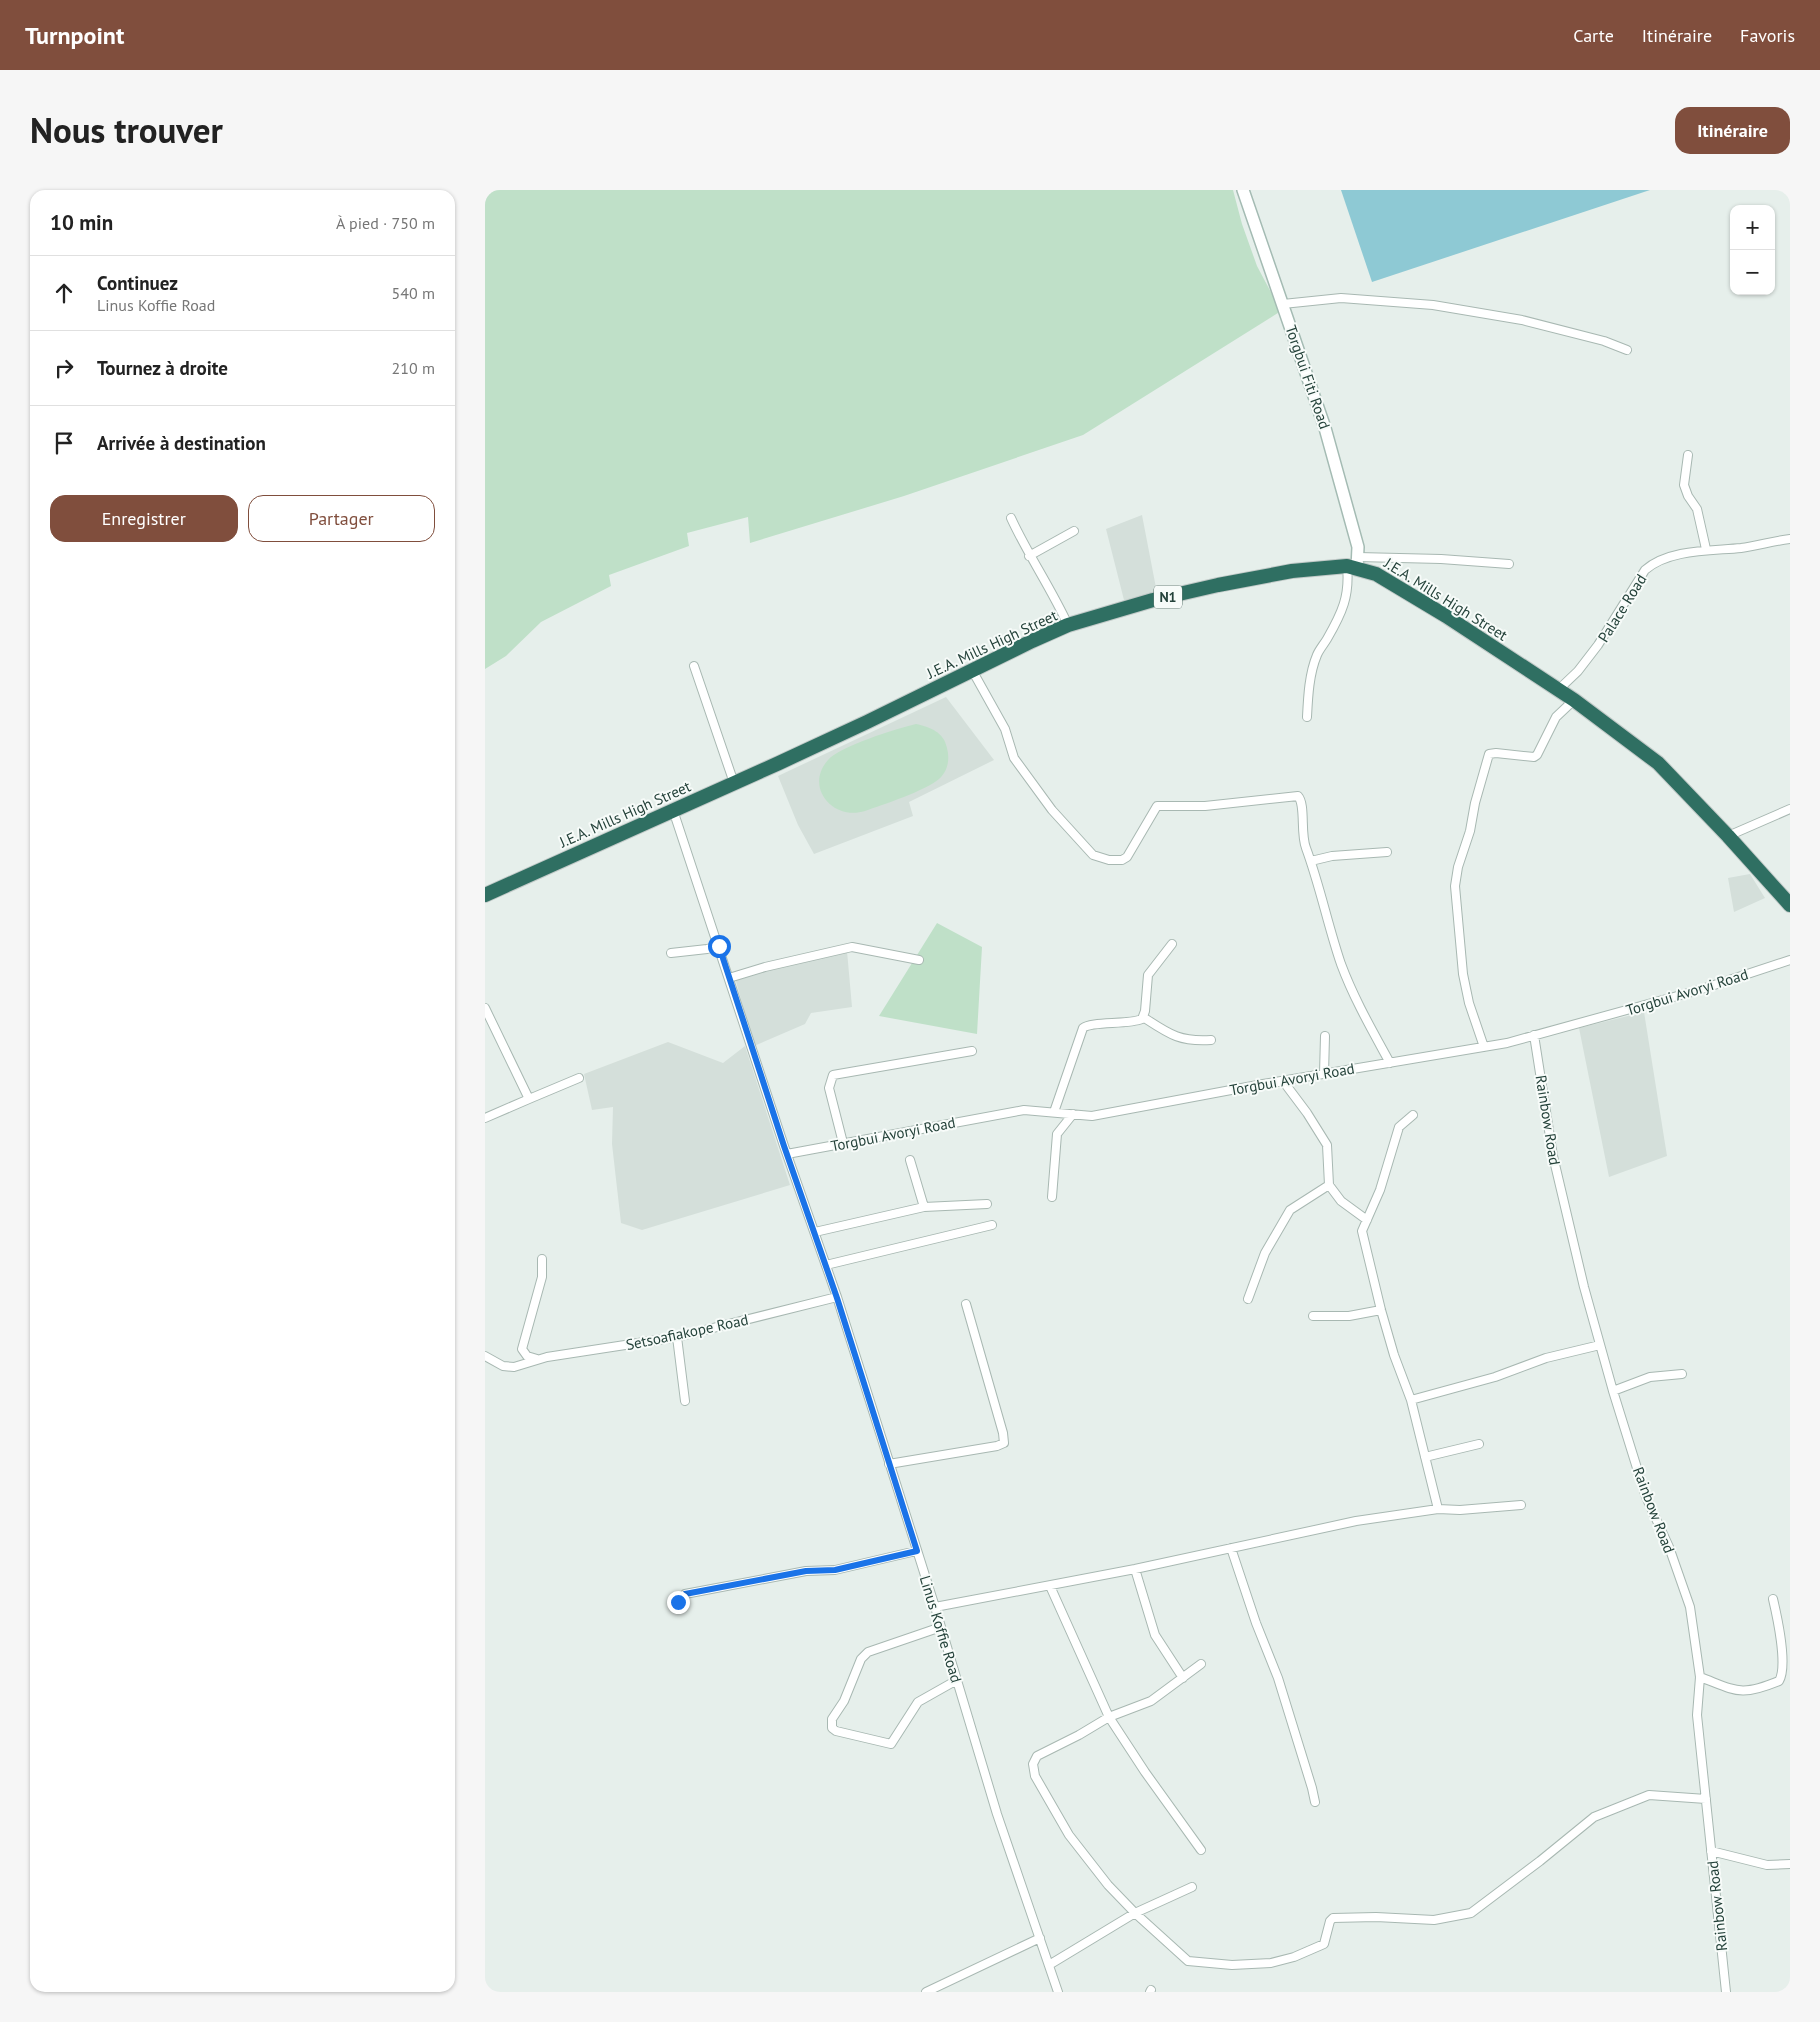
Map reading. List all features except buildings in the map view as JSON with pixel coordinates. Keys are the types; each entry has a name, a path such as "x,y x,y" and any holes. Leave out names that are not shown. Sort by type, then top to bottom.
{"highway":[{"name":"J.E.A. Mills High Street","path":"485,895 867,722 1068,625 1153,600 1218,585 1292,571 1354,564 1376,574 1446,616 1574,700 1668,771 1790,905"}],"street":[{"name":"Torgbui Fiti Road","path":"1243,190 1325,428 1358,547 1354,564"},
{"path":"1283,304 1341,298 1433,305 1522,320 1604,341 1627,350"},
{"path":"1688,455 1684,485 1688,496 1697,509 1705,550"},
{"path":"1011,518 1029,556 1050,590 1068,625"},
{"path":"1029,556 1074,531"},
{"name":"Palace Road","path":"1558,690 1578,671 1599,645 1645,570 1653,563 1705,550 1741,548 1790,539"},
{"path":"1307,717 1309,692 1317,655 1347,598 1354,564 1441,559 1509,564"},
{"path":"694,666 734,783"},
{"path":"972,670 1005,730 1014,758 1052,810 1097,858 1122,860 1127,857 1157,806 1205,806 1299,796 1302,804 1302,836 1341,965 1360,1010 1390,1063"},
{"path":"1484,1047 1469,1003 1463,974 1455,886 1458,867 1470,830 1475,803 1489,754 1535,757 1556,717 1574,700"},
{"path":"1728,836 1790,809"},
{"name":"Linus Koffie Road","path":"673,810 787,1154 837,1298 935,1607 997,1814 1058,1992"},
{"path":"1311,861 1332,856 1387,852"},
{"path":"1054,1112 1083,1028 1090,1025 1137,1021 1143,1017 1148,975 1172,944"},
{"path":"671,953 719,946"},
{"path":"729,978 765,967 852,947 919,960"},
{"name":"Torgbui Avoryi Road","path":"787,1154 1024,1110 1092,1116 1507,1043 1699,990 1790,960"},
{"path":"485,1008 529,1099"},
{"path":"1143,1017 1184,1040 1211,1040"},
{"name":"Rainbow Road","path":"1534,1034 1553,1156 1600,1345 1646,1497 1669,1547 1689,1607 1700,1677 1697,1714 1726,1992"},
{"path":"1324,1074 1325,1036"},
{"path":"843,1143 829,1088 833,1074 972,1051"},
{"path":"485,1118 579,1078"},
{"path":"1283,1081 1307,1112 1327,1145 1329,1185 1341,1201 1367,1220"},
{"path":"1052,1197 1057,1134 1073,1114"},
{"path":"1413,1115 1399,1127 1380,1190 1362,1231 1394,1355 1411,1400 1438,1509"},
{"path":"910,1160 924,1207"},
{"path":"1248,1299 1265,1254 1289,1210 1329,1185"},
{"path":"815,1232 924,1207 987,1204"},
{"path":"826,1265 992,1225"},
{"path":"537,1359 527,1356 522,1349 542,1277 542,1259"},
{"name":"Setsoafiakope Road","path":"485,1356 508,1368 537,1359 677,1337 837,1298"},
{"path":"889,1464 997,1446 1004,1443 1003,1433 966,1304"},
{"path":"1313,1316 1349,1316 1381,1310"},
{"path":"677,1337 685,1401"},
{"path":"1411,1400 1495,1377 1546,1358 1600,1345"},
{"path":"1613,1391 1650,1377 1682,1374"},
{"path":"1425,1457 1479,1444"},
{"path":"935,1607 1135,1569 1356,1521 1438,1509 1459,1510 1521,1505"},
{"path":"1231,1548 1256,1623 1279,1678 1313,1788 1315,1802"},
{"path":"678,1602 685,1594 806,1571 835,1570 917,1551"},
{"path":"1135,1569 1155,1635 1183,1678"},
{"path":"1050,1586 1109,1718 1201,1850"},
{"path":"1700,1677 1742,1692 1780,1680 1782,1659 1780,1633 1773,1598"},
{"path":"941,1627 868,1652 861,1659 844,1701 832,1719 832,1728 837,1731 891,1744 918,1702 957,1680"},
{"path":"1201,1664 1151,1701 1109,1718 1037,1756 1033,1764 1035,1776 1069,1835 1135,1913 1169,1945 1192,1962 1232,1965 1271,1963 1294,1957 1324,1944 1330,1921 1333,1918 1376,1916 1433,1920 1471,1912 1540,1861 1594,1817 1649,1795 1705,1799"},
{"path":"1711,1851 1767,1865 1790,1864"},
{"path":"1049,1965 1135,1913 1192,1887"},
{"path":"926,1992 1040,1938"}],"shaded area":[{"path":"1142,515 1157,593 1124,600 1106,529"},
{"path":"946,697 994,760 909,802 913,816 814,854 798,825 778,776"},
{"path":"1750,874 1765,898 1734,912 1728,878"},
{"path":"847,951 852,1007 811,1013 805,1024 754,1046 735,978"},
{"path":"1644,1012 1667,1156 1609,1177 1579,1028"},
{"path":"668,1042 723,1063 745,1046 790,1185 642,1230 621,1223 612,1144 613,1107 592,1110 584,1074"}],"green space":[{"path":"485,190 1233,190 1242,224 1257,266 1281,311 1083,435 904,496 750,543 748,517 687,533 689,546 609,575 611,586 541,622 506,656 485,669"},
{"path":"916,724 936,731 945,742 948,761 939,779 915,792 865,811 853,813 842,811 825,799 819,781 821,770 834,755 843,749 869,739"},
{"path":"937,923 982,947 977,1034 879,1016"}],"water":[{"path":"1341,190 1650,190 1372,282"}],"route":[{"path":"678,1602 685,1594 806,1571 835,1570 917,1551 861,1371 784,1146 719,946"}]}
